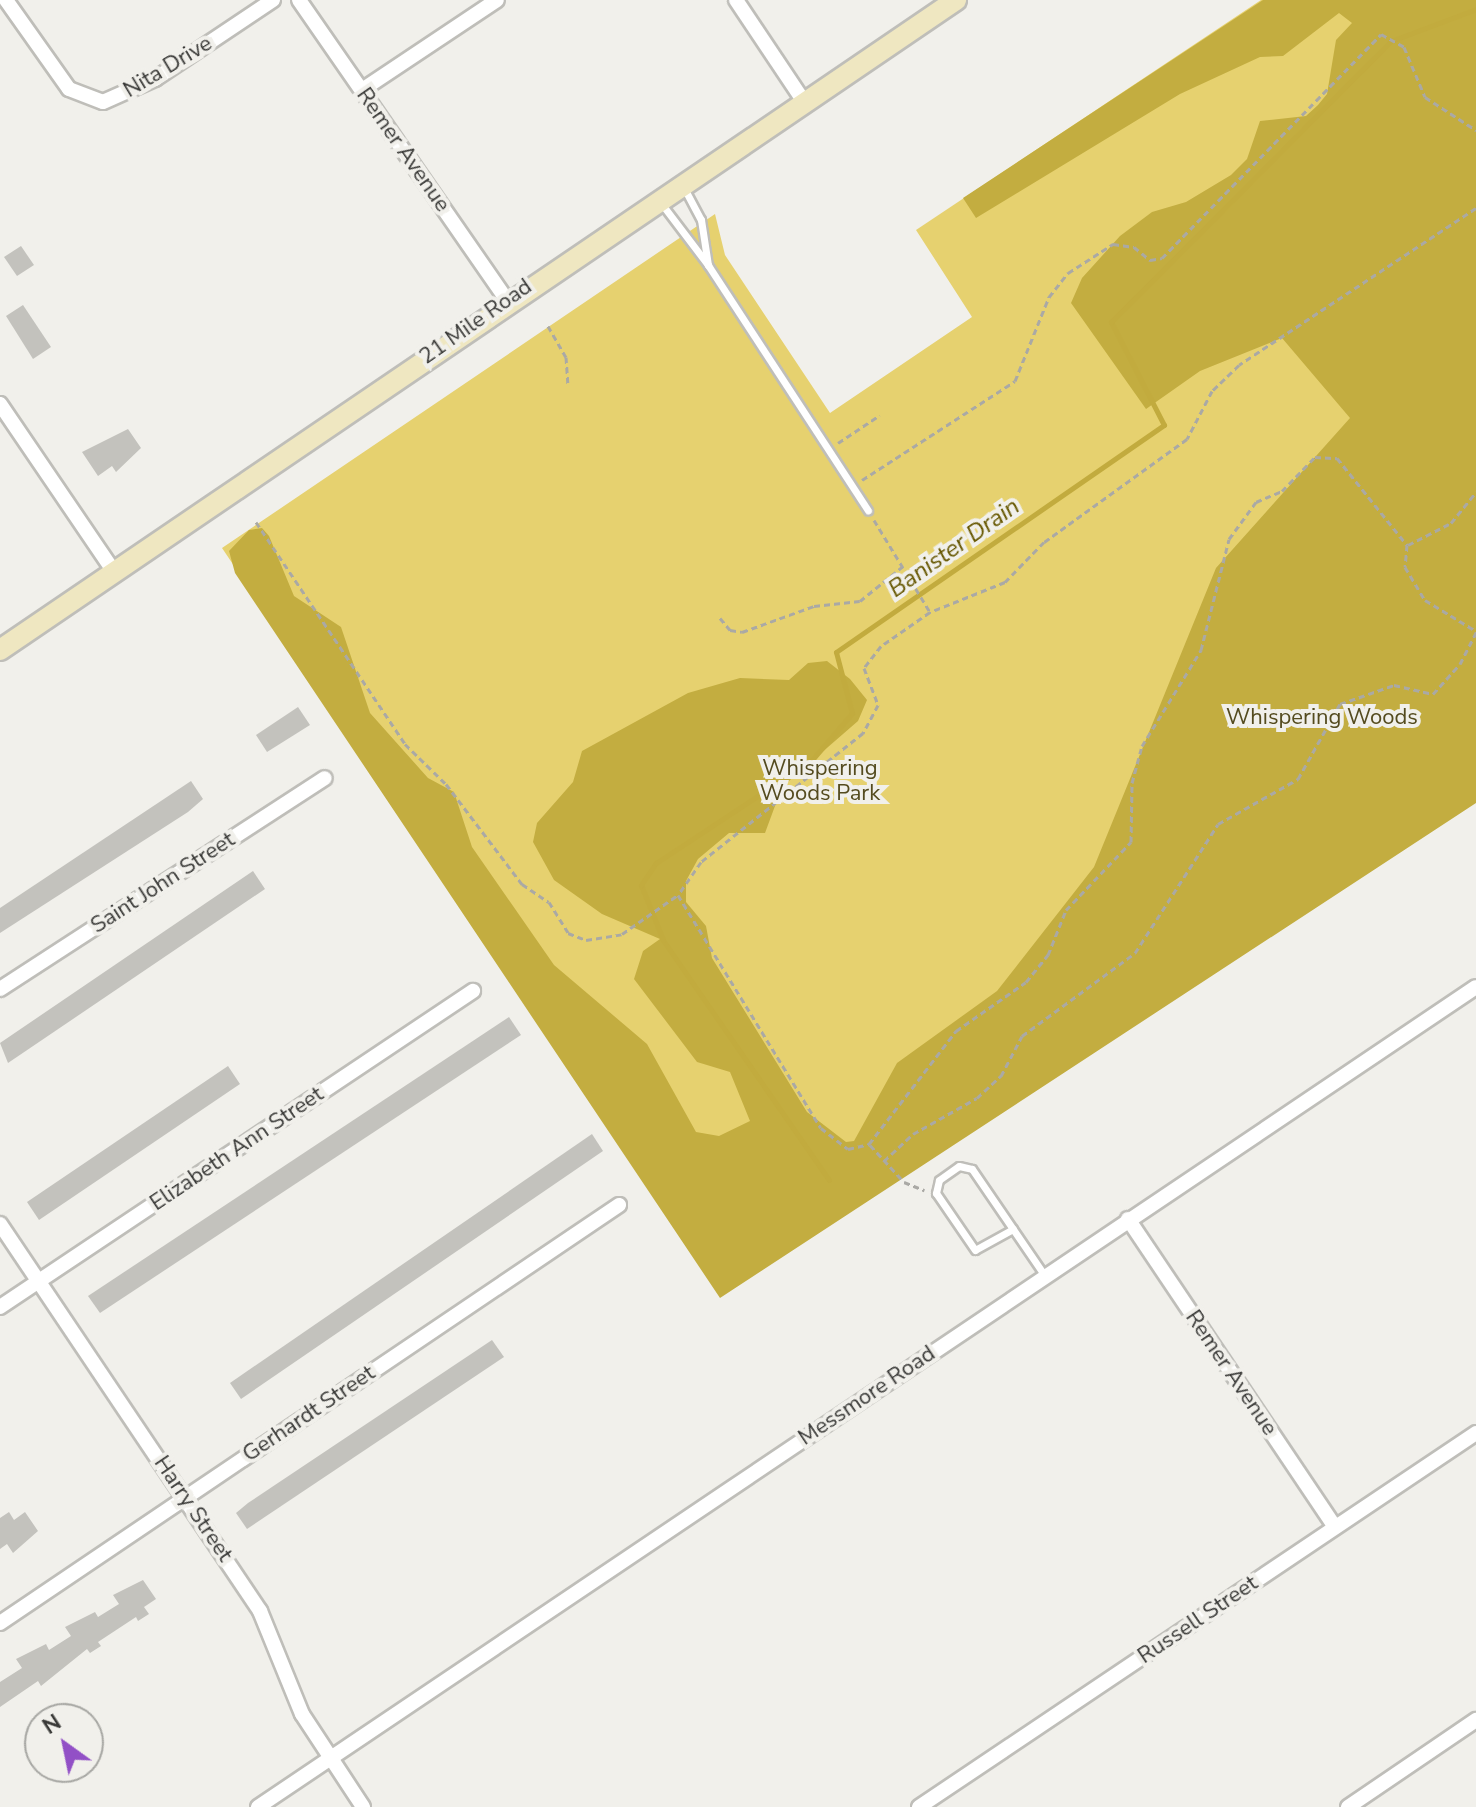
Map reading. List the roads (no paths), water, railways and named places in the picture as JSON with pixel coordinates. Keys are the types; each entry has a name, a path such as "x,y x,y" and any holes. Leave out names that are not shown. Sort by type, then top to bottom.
{"street":[{"name":"Nita Drive","path":"6,0 69,89 103,102 155,79 273,0"},
{"name":"Remer Avenue","path":"299,0 507,300"},
{"path":"362,90 497,0"},
{"path":"736,0 803,100"},
{"name":"21 Mile Road","path":"0,650 657,198 956,0"},
{"path":"0,404 115,573"},
{"name":"Saint John Street","path":"0,989 325,778"},
{"name":"Messmore Road","path":"258,1807 1476,987"},
{"name":"Elizabeth Ann Street","path":"0,1307 473,991"},
{"name":"Gerhardt Street","path":"0,1623 619,1205"},
{"name":"Remer Avenue","path":"1128,1219 1335,1527"},
{"name":"Harry Street","path":"0,1224 270,1627 294,1697 363,1807"},
{"name":"Russell Street","path":"929,1805 1476,1433"},
{"path":"1348,1807 1475,1724"}],"lane":[{"path":"681,182 701,220 708,265"},
{"path":"657,198 708,265 868,510"},
{"path":"1013,1229 975,1250 936,1193 939,1180 966,1165 1013,1229 1045,1276"}],"waterway":[{"name":"Banister Drain","path":"829,1180 663,940 641,885 656,863 812,760 852,713 836,652 1164,425 1111,322 1391,41 1476,9"}],"park label":[{"name":"Whispering Woods","path":"1322,718"},
{"name":"Whispering Woods Park","path":"820,780"}]}
